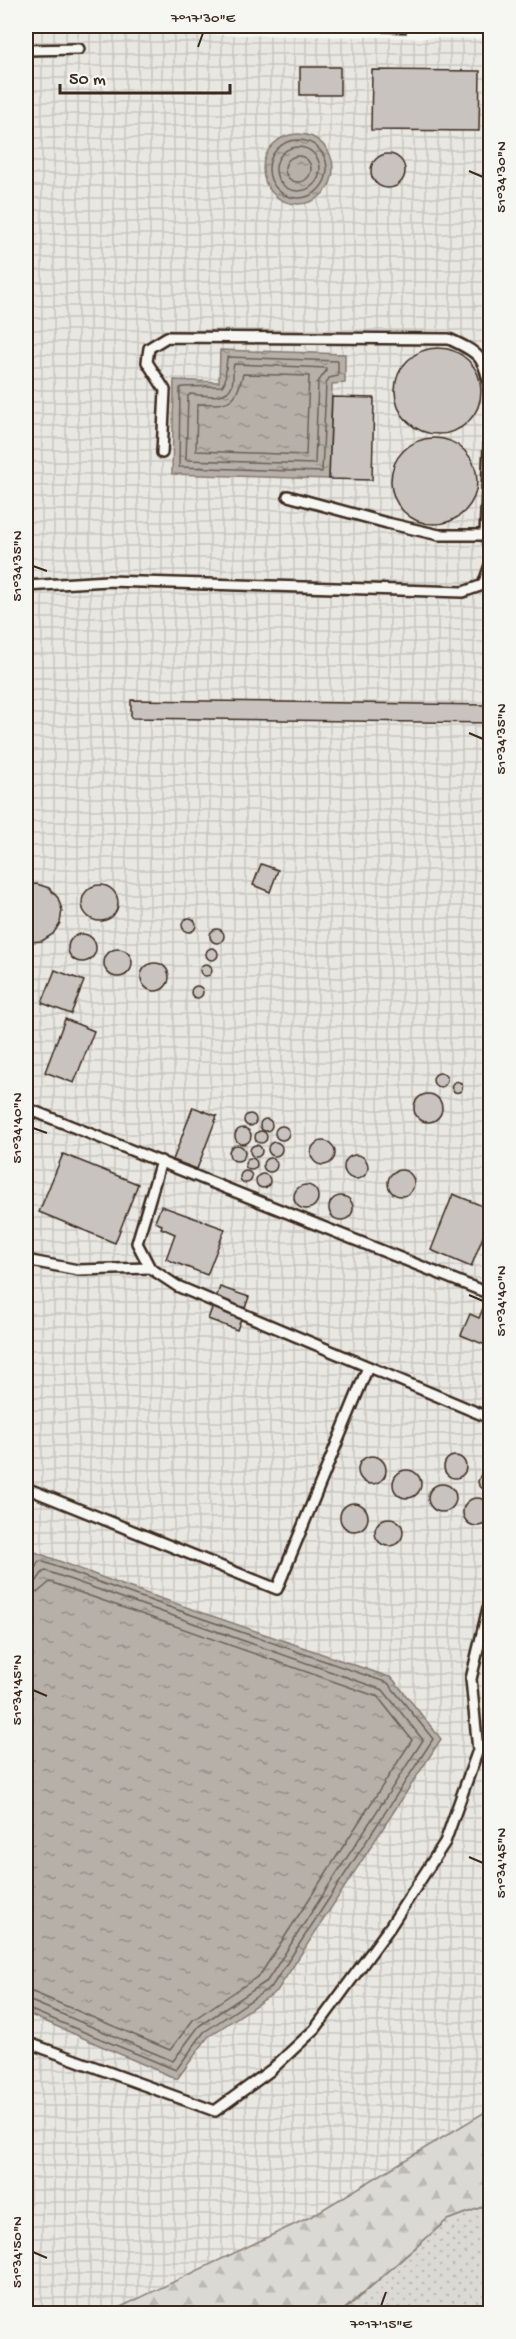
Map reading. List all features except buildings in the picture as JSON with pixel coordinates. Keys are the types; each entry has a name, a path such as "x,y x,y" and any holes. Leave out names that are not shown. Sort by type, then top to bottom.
{"lane":[{"path":"26,50 79,49"},
{"path":"162,453 165,390 147,362 149,348 167,337 448,339 472,349 486,366 490,390"},
{"path":"490,424 485,535 490,546"},
{"path":"288,496 439,535 485,535"},
{"path":"26,586 108,581 463,591 483,585 490,565"},
{"path":"26,1108 490,1294"},
{"path":"161,1161 137,1243 150,1268 177,1286 484,1416 490,1416"},
{"path":"26,1260 78,1270 150,1268"},
{"path":"26,1488 277,1589 368,1367"},
{"path":"26,2042 215,2111 279,2063 315,2029 390,1927 446,1842 478,1750 471,1679 488,1608 490,1609"}],"shaded area":[{"path":"26,26 105,26 105,33 490,39 490,2109 310,2217 108,2313 26,2314"}],"green space":[{"path":"490,2109 490,2204 447,2220 340,2313 108,2313 310,2217"},
{"path":"490,2204 490,2299 474,2313 340,2314 447,2220"}],"water":[{"path":"305,134 318,140 327,149 331,155 333,169 331,183 323,194 312,202 291,204 273,194 265,183 263,162 273,144 284,136"},
{"path":"220,350 345,354 345,383 332,384 329,479 172,474 174,380 219,382"},
{"path":"35,1552 125,1586 392,1678 441,1739 277,1991 208,2037 177,2079 26,2013 26,1578"}]}
